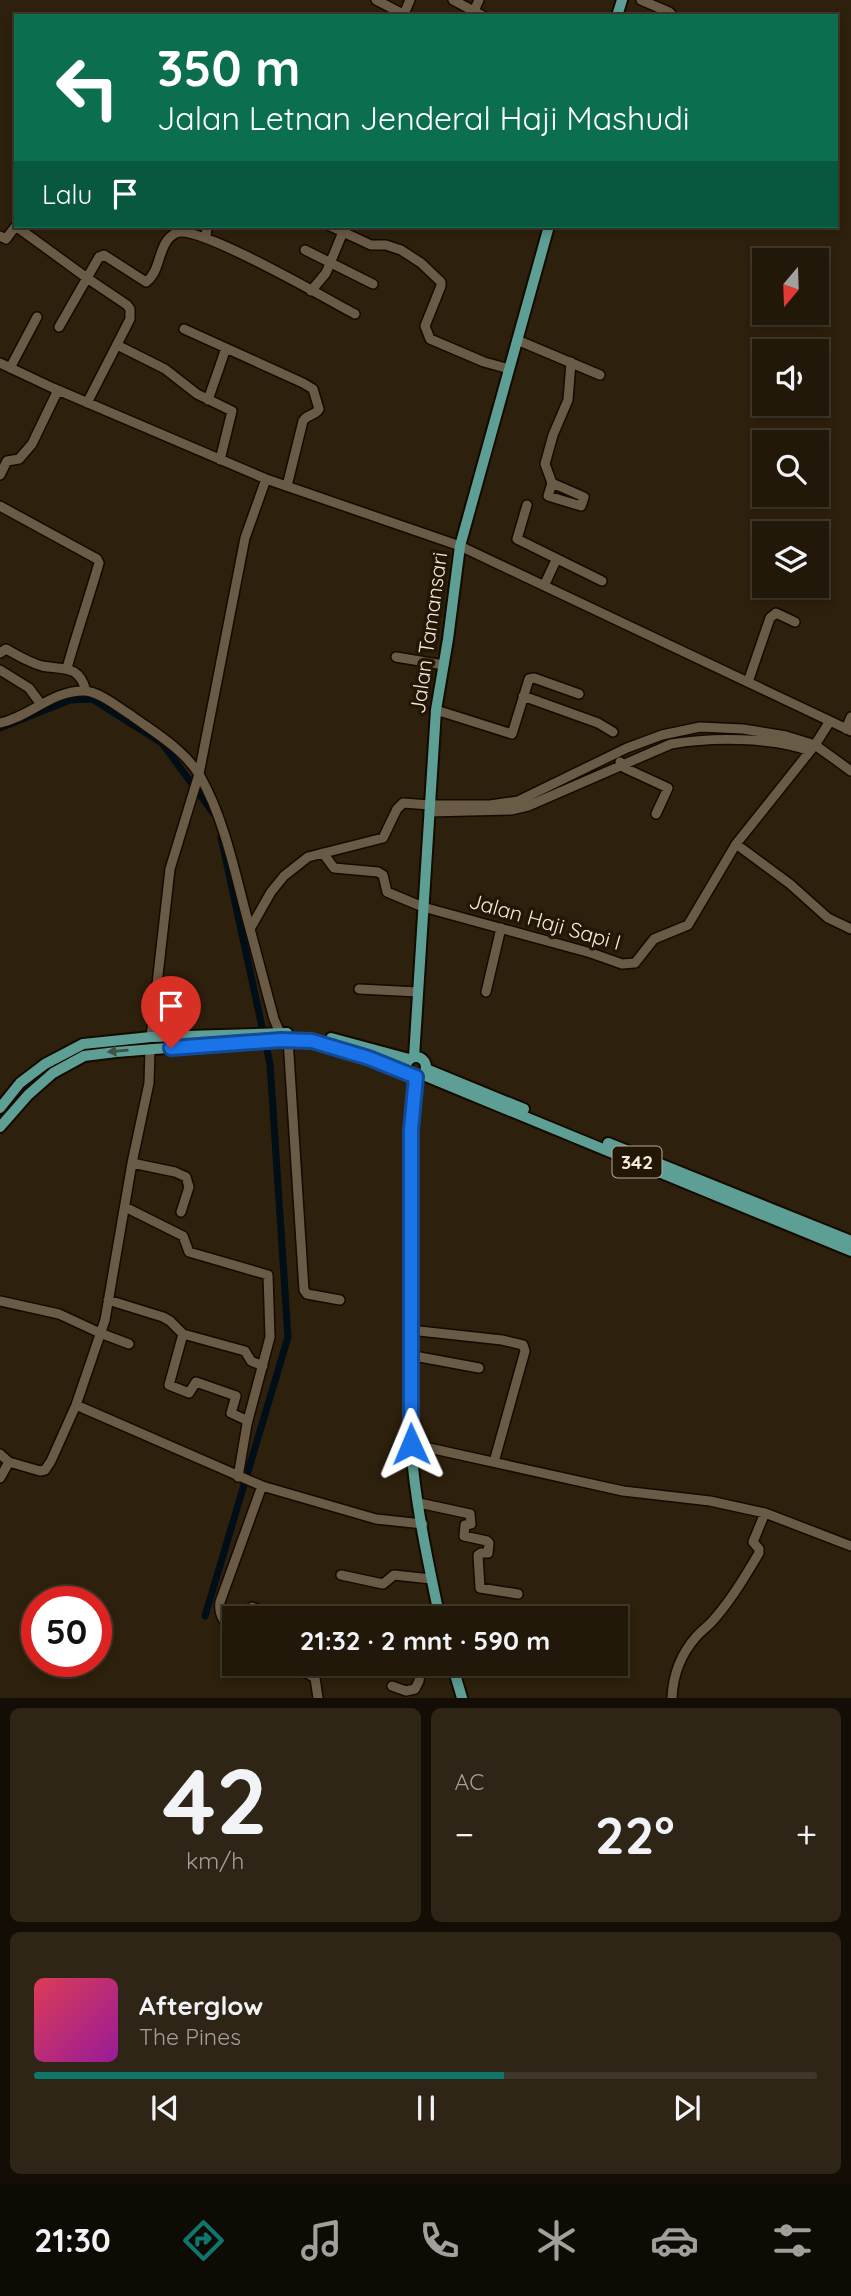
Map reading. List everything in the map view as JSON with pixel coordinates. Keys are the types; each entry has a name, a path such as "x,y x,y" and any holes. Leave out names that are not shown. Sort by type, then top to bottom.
{"main road":[{"name":"Jalan Tamansari","path":"418,1073 406,1065 412,1058 418,992 436,710 460,546 548,228"},
{"name":"342","path":"281,1036 320,1042 418,1073 797,1223 851,1241"},
{"name":"342","path":"0,1127 28,1095 53,1073 91,1054 281,1036 324,1037 412,1058"},
{"name":"342","path":"0,1108 20,1083 45,1064 75,1047 151,1037 234,1039"},
{"path":"75,1047 81,1058"},
{"path":"412,1058 422,1058 427,1065 418,1073 411,1130 411,1444 437,1606"},
{"name":"342","path":"797,1223 851,1251"},
{"path":"456,1676 462,1698"}],"street":[{"path":"376,0 403,14"},
{"path":"453,0 478,13 479,0"},
{"path":"641,0 671,14"},
{"path":"0,236 6,239 14,228"},
{"path":"17,228 130,309 130,319 87,403"},
{"path":"206,237 207,228"},
{"path":"311,291 332,263 344,229 371,245 386,245 401,250 439,278 442,286 425,326 430,339 463,355 509,369"},
{"path":"59,327 99,257 104,255 146,282 152,277 167,240 177,233 185,232 206,237 355,314"},
{"path":"305,250 373,284"},
{"path":"10,368 37,317"},
{"path":"184,330 311,386 316,395 318,410 303,421 287,486"},
{"path":"517,340 600,375"},
{"path":"117,345 165,369 197,394 233,413 220,460"},
{"path":"208,400 226,348"},
{"path":"552,483 545,464 553,435 568,400 571,362"},
{"path":"0,363 266,479 460,546 849,730 851,717"},
{"path":"0,475 7,461 19,459 32,443 58,390"},
{"path":"151,1037 170,869 199,777 245,538 266,479"},
{"path":"527,505 517,539 602,581"},
{"path":"0,506 97,559 99,563 67,668"},
{"path":"544,586 556,560"},
{"path":"748,682 770,618 776,613 794,622"},
{"path":"0,653 6,649 41,666 67,668 81,678 86,691"},
{"path":"396,657 444,665"},
{"path":"0,670 29,688 40,704"},
{"path":"436,710 512,734 529,679 534,678 579,694"},
{"path":"0,723 66,693 86,691 113,704 168,741 199,777 228,848 274,1019 281,1036 304,1290 307,1294 340,1300"},
{"path":"523,696 598,723 613,732"},
{"name":"Jalan Haji Sapi I","path":"323,853 334,868 383,874 387,892 423,907 622,964 635,963 654,939 688,925 736,844 813,748 830,721"},
{"path":"429,809 518,801 588,765 662,735 700,727 768,732 813,748 851,771"},
{"path":"250,929 271,892 284,876 308,857 383,838 397,809 403,803 429,809 511,810 565,792 660,747 686,741 768,741 813,748"},
{"path":"620,765 621,752"},
{"path":"620,765 668,788 656,814"},
{"path":"736,844 790,884 828,918 851,929"},
{"path":"486,992 501,928"},
{"path":"359,989 418,992"},
{"path":"0,1454 9,1462 40,1471 48,1468 76,1405 100,1334 108,1300 149,1083 150,1049"},
{"path":"132,1163 168,1170 186,1177 189,1187 181,1212"},
{"path":"125,1207 180,1233 185,1237 189,1252 268,1275 271,1330 247,1424 240,1478"},
{"path":"108,1300 163,1317 183,1334 245,1351 251,1361 263,1366"},
{"path":"0,1301 59,1314 100,1334 129,1343"},
{"path":"410,1330 502,1340 523,1345 525,1351 494,1462"},
{"path":"183,1334 169,1385 189,1393 196,1382 234,1395 236,1398 231,1413 246,1420 247,1424"},
{"path":"409,1355 479,1368"},
{"path":"76,1405 262,1486 376,1519 423,1524"},
{"path":"411,1444 623,1491 710,1501 765,1513 851,1546"},
{"path":"0,1479 9,1462"},
{"path":"222,1616 220,1602 262,1486"},
{"path":"419,1503 470,1514 471,1524 464,1525 464,1536 489,1543 488,1553 478,1555 480,1587 518,1594"},
{"path":"673,1698 673,1681 681,1659 695,1638 715,1619 742,1583 759,1553 760,1549 753,1542 765,1513"},
{"path":"341,1574 383,1584 394,1575 431,1579"},
{"path":"312,1676 315,1678 318,1698"},
{"path":"392,1686 409,1691 415,1689 420,1676"}],"waterway":[{"path":"0,728 70,700 92,699 162,743 217,818"},
{"path":"205,1616 288,1337 270,1064 221,837"}],"route":[{"path":"171,1048 281,1040 312,1041 329,1044 416,1077 411,1130 411,1444"}]}
